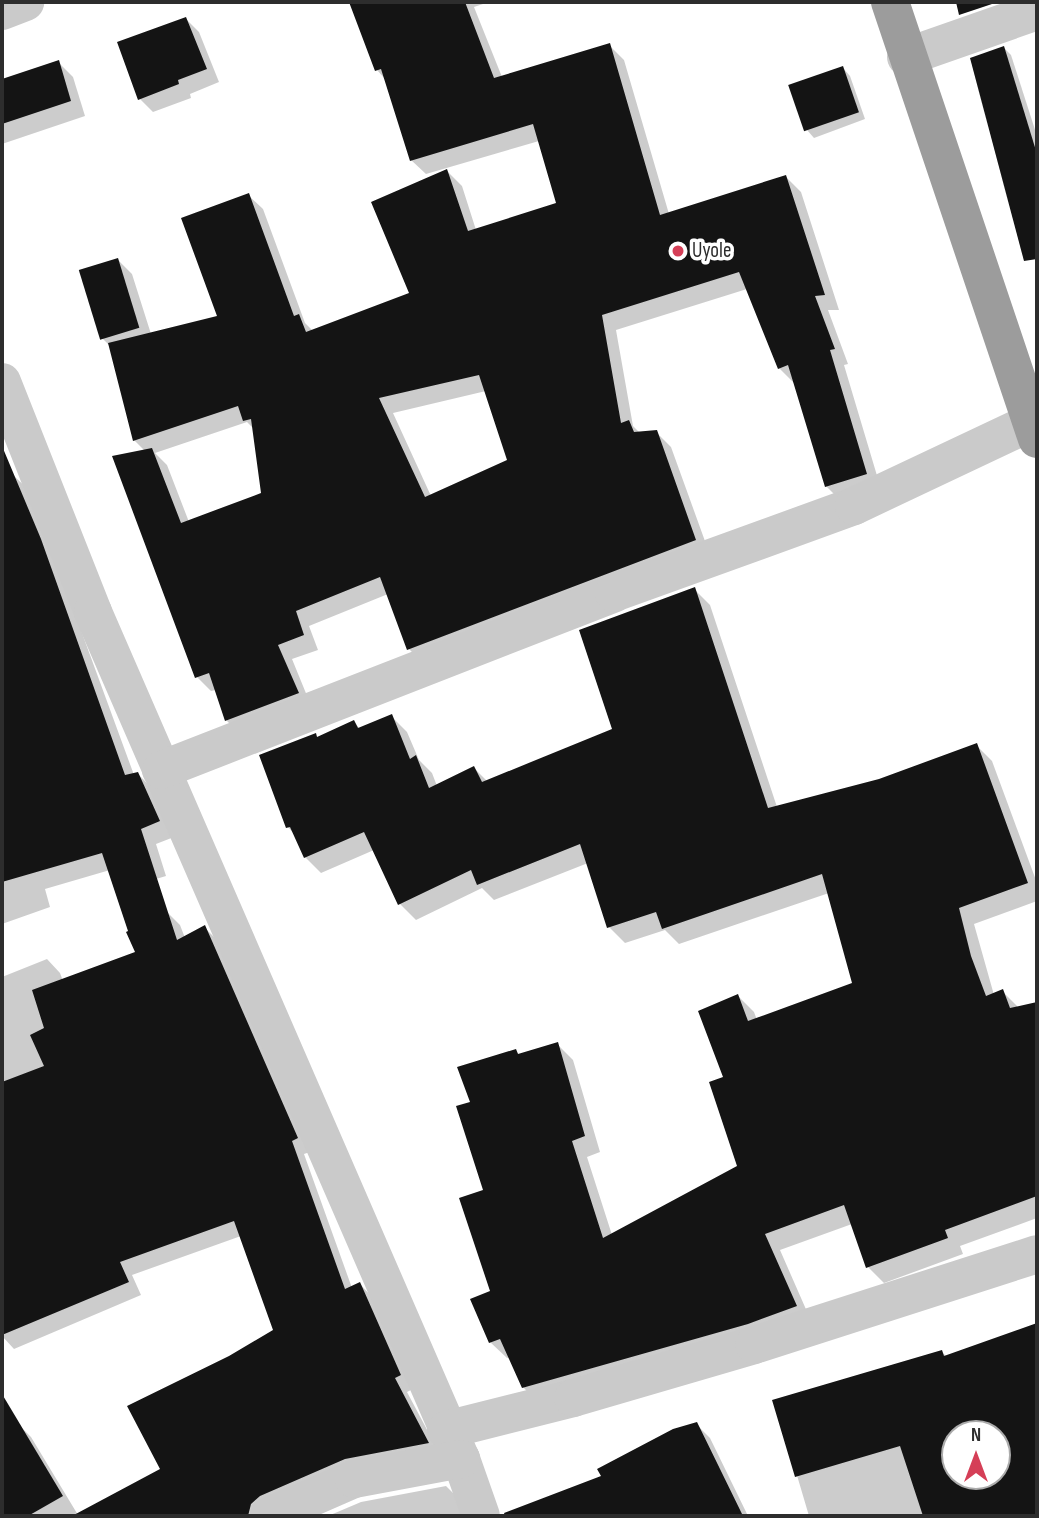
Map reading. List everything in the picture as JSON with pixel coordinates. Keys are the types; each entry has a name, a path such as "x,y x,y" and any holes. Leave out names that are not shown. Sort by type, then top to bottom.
{"highway":[{"path":"890,2 906,57 1035,430"}],"street":[{"path":"2,11 25,2"},
{"path":"906,57 1037,11"},
{"path":"2,382 93,612 454,1445 481,1516"},
{"path":"161,770 614,593 854,506 1035,430"},
{"path":"269,1516 354,1479 454,1445 573,1398 741,1349 1037,1254"}],"building":[{"path":"349,2 465,2 494,78 610,43 660,215 786,175 825,295 815,296 835,349 830,350 867,474 825,487 788,365 778,369 739,272 602,315 621,423 629,420 634,432 657,430 696,540 407,650 380,577 296,611 304,635 278,645 299,693 225,721 209,673 195,678 112,456 152,448 181,523 261,493 251,419 243,421 238,406 133,441 108,343 217,316 181,218 249,193 294,316 299,314 306,332 409,293 371,202 447,169 468,231 556,203 533,124 410,161 381,69 375,71","holes":["479,375 507,460 425,497 379,398"]},
{"path":"956,2 991,2 992,4 959,15"},
{"path":"186,17 207,69 178,80 179,84 138,100 117,42"},
{"path":"1004,46 1037,154 1037,259 1024,261 970,58"},
{"path":"59,60 71,101 2,124 2,79"},
{"path":"843,66 859,112 804,131 788,85"},
{"path":"118,258 139,328 100,340 79,270"},
{"path":"2,446 41,539 125,775 138,772 160,821 141,829 177,940 205,925 298,1138 292,1141 345,1289 360,1282 401,1375 395,1378 429,1443 345,1459 260,1496 251,1504 248,1516 72,1516 160,1469 127,1406 229,1356 273,1330 234,1221 120,1262 129,1282 2,1335 2,1082 44,1066 30,1035 44,1028 32,990 135,952 126,932 128,931 102,853 2,882"},
{"path":"695,587 768,808 879,779 977,743 1028,883 959,908 971,956 986,996 1003,989 1010,1008 1037,1002 1037,1196 945,1230 948,1238 866,1268 844,1205 765,1234 797,1306 748,1324 522,1388 500,1339 489,1343 470,1299 490,1291 459,1198 483,1190 456,1106 470,1102 457,1067 516,1049 518,1054 558,1042 585,1136 572,1141 603,1238 737,1166 709,1082 723,1077 698,1011 738,994 748,1021 852,983 822,874 662,929 656,912 607,928 580,844 477,885 471,870 398,905 364,832 304,858 290,827 286,828 259,755 316,733 317,737 354,720 358,728 392,714 410,759 416,755 429,788 474,766 482,782 612,729 579,630"},
{"path":"1037,1323 1037,1516 923,1516 900,1446 795,1477 772,1400 942,1350 944,1356"},
{"path":"2,1394 63,1496 28,1516 2,1516"},
{"path":"697,1422 743,1516 505,1516 504,1513 601,1476 597,1469 673,1429"}],"place":[{"name":"Uyole","path":"678,251"}]}
